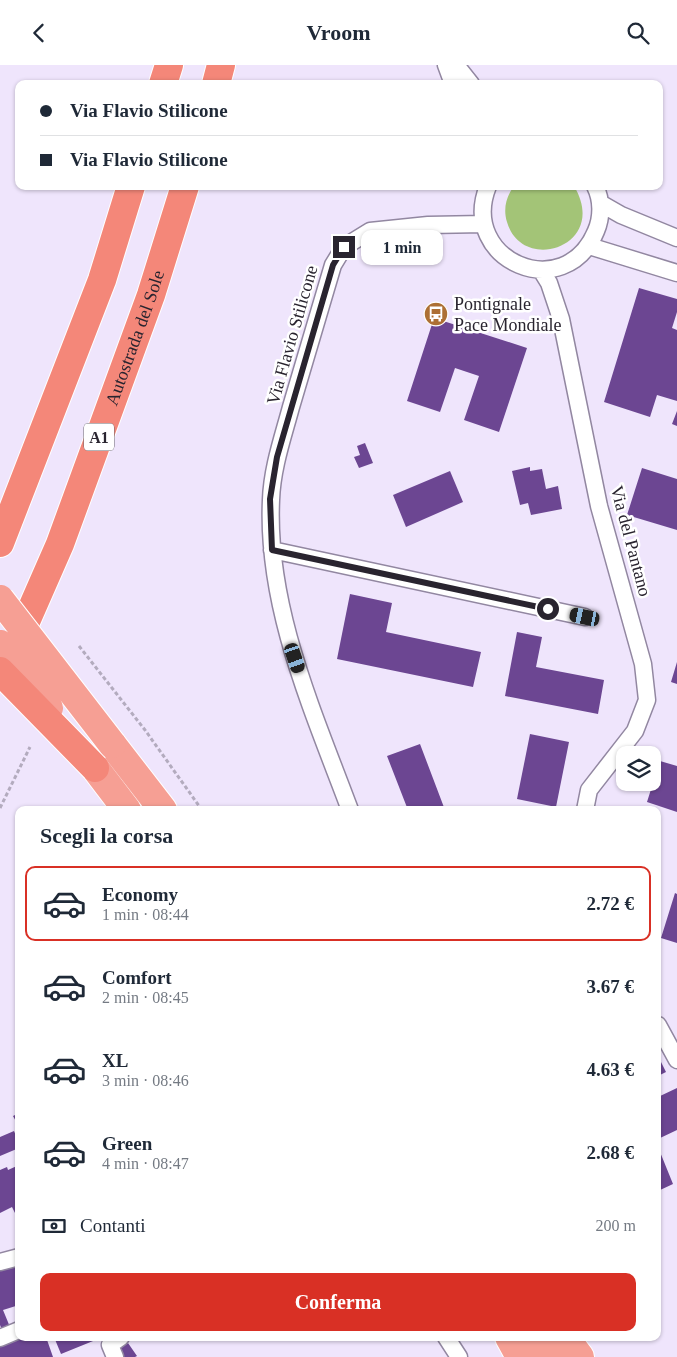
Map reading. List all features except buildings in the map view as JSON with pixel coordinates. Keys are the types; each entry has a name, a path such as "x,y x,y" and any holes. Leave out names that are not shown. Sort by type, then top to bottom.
{"highway":[{"path":"164,80 169,65"},
{"path":"217,80 221,65"},
{"path":"0,543 102,280 130,190"},
{"name":"Autostrada del Sole","path":"0,683 63,535 152,295 183,190"},
{"path":"0,599 160,806"},
{"path":"0,644 125,806"},
{"path":"0,671 95,768"},
{"path":"511,1341 520,1357"},
{"path":"538,1341 550,1357"},
{"path":"569,1341 580,1357"}],"street":[{"path":"446,65 452,80"},
{"path":"456,65 468,80"},
{"path":"487,190 483,208 484,224 490,240 505,257 518,265 541,270 553,269 572,261 589,246 598,227 600,203 596,190"},
{"path":"600,203 621,215 677,238"},
{"name":"Via Flavio Stilicone","path":"349,806 295,658 282,612 272,550 270,499 277,457 333,265 344,247 370,231 428,225 484,224"},
{"path":"589,246 677,273"},
{"name":"Via del Pantano","path":"541,270 549,283 561,319 599,506 643,664 647,700 635,731 589,790 586,806"},
{"path":"272,550 585,617"},
{"path":"661,1031 677,1060"},
{"path":"0,1262 15,1258"},
{"path":"0,1338 15,1332"},
{"path":"115,1357 110,1345 116,1341"},
{"path":"449,1341 459,1357"}],"path":[{"path":"79,646 145,730 199,806"},
{"path":"0,808 30,747"}],"green space":[{"path":"512,190 576,190 582,207 581,224 573,238 560,246 544,250 529,247 516,238 507,222 505,208"}],"place":[{"name":"Pontignale Pace Mondiale","path":"436,314"}],"route":[{"path":"344,247 333,265 277,457 270,499 272,550 548,609"}]}
